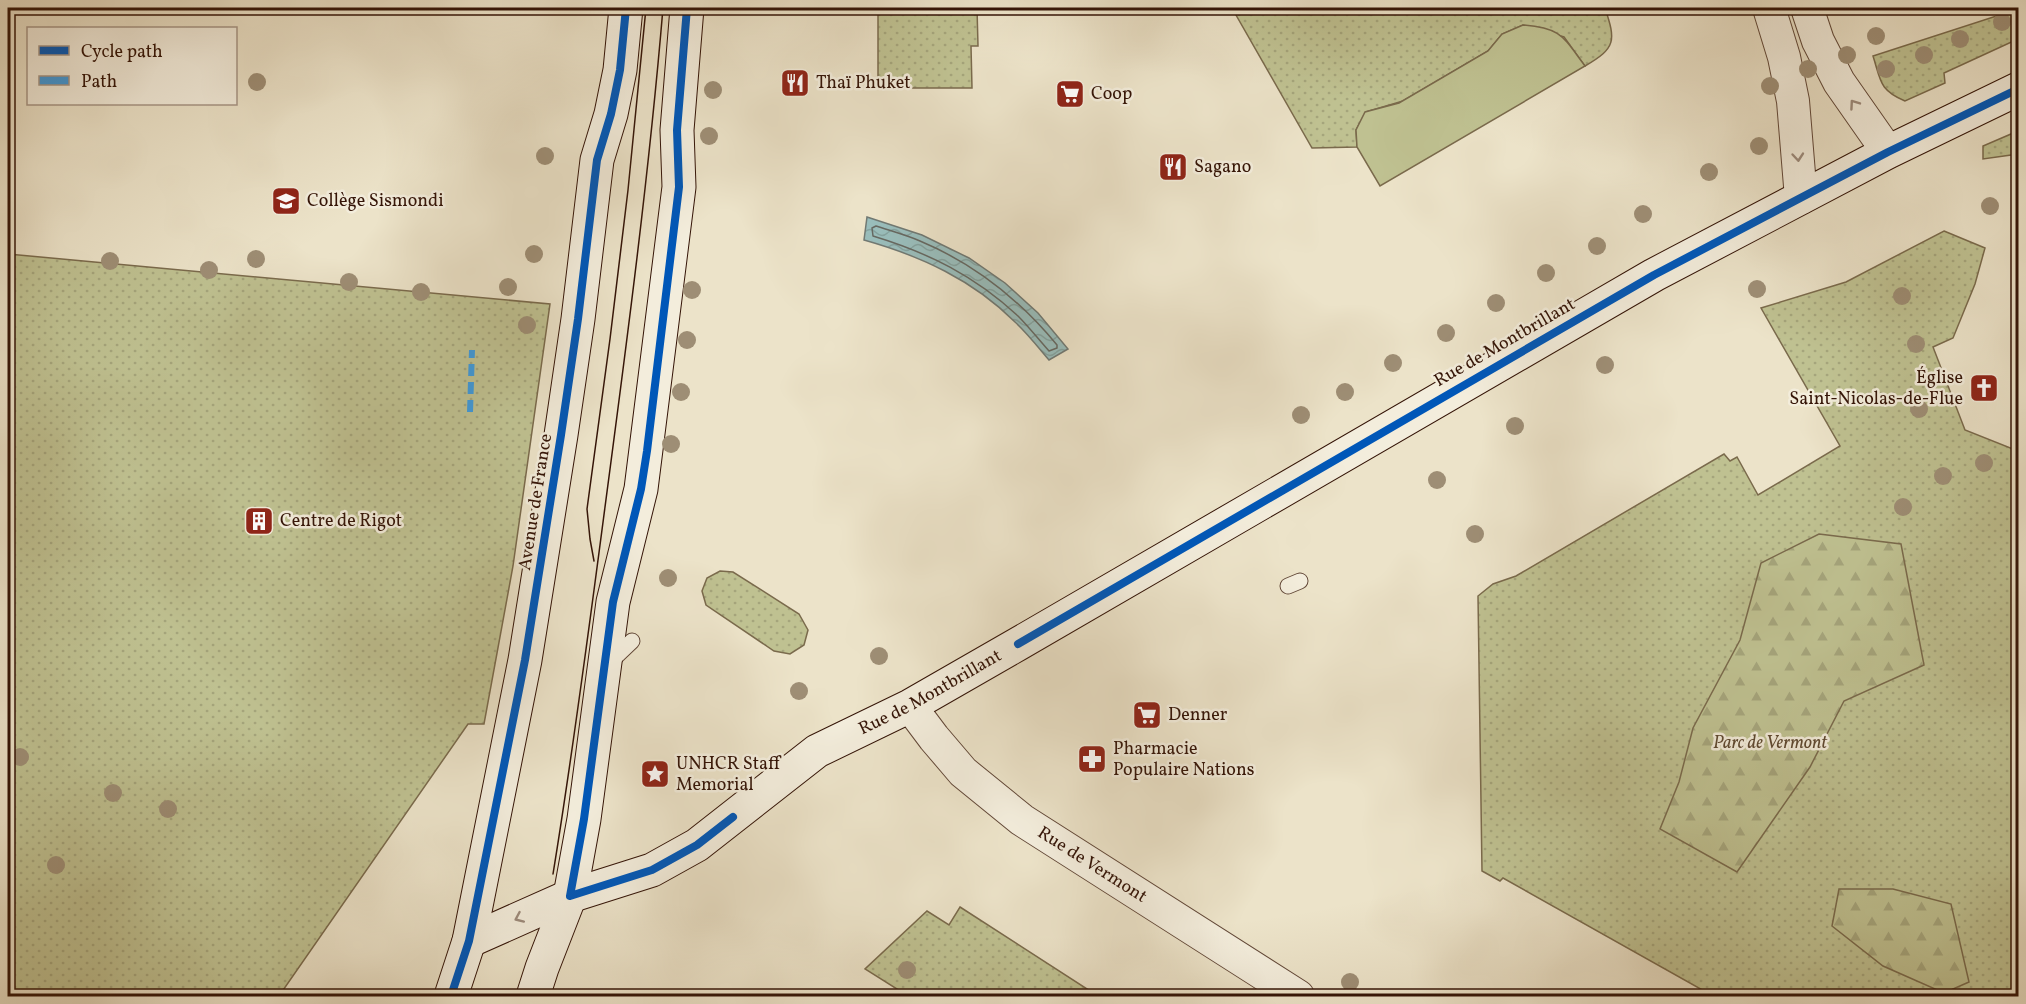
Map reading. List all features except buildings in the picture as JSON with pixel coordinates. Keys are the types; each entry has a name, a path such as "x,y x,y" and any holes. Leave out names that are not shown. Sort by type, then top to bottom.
{"main road":[{"name":"Avenue de France","path":"451,996 469,941 525,660 566,400 597,160 611,114 620,70 626,8"},
{"path":"533,996 570,896 584,819 613,602 641,489 649,440 679,187 677,130 687,8"},
{"name":"Rue de Montbrillant","path":"469,941 570,896 630,879 678,857 697,845 818,751 910,706 1654,275 1888,152 2019,89"}],"street":[{"path":"1801,198 1793,102 1784,57 1773,20 1809,14 1818,40 1839,82 1888,152"},
{"name":"Rue de Vermont","path":"910,706 963,772 1022,820 1298,996"}],"lane":[{"path":"605,666 632,641"}],"green space":[{"path":"878,8 977,8 978,46 971,46 972,88 878,88"},
{"path":"1066,8 1178,8 1066,10"},
{"path":"1232,8 1605,8 1612,36 1611,43 1603,54 1585,66 1564,37 1523,25 1502,34 1488,51 1403,101 1366,112 1356,130 1357,147 1312,148"},
{"path":"2018,9 2018,39 1944,73 1945,83 1905,101 1890,93 1882,84 1873,56"},
{"path":"1523,25 1536,26 1554,32 1566,41 1585,66 1380,186 1357,147 1356,130 1365,112 1399,103 1488,51 1502,34"},
{"path":"2018,131 2018,154 1983,159 1983,146"},
{"name":"Parc de Vermont","path":"1944,231 1985,248 1975,284 1953,338 1933,347 1965,430 2018,451 2018,996 1713,996 1503,878 1500,881 1482,871 1478,596 1493,584 1516,576 1724,454 1730,461 1737,457 1758,495 1840,446 1761,308 1846,282"},
{"path":"8,254 550,304 513,566 484,724 468,724 279,996 8,996"},
{"path":"1819,534 1901,544 1924,665 1844,701 1810,767 1737,872 1660,829 1679,782 1693,728 1740,640 1761,563"},
{"path":"720,571 733,572 799,614 808,630 804,645 790,654 774,651 706,605 702,591 707,578"},
{"path":"1839,889 1893,889 1951,904 1969,982 1944,993 1883,966 1832,926"},
{"path":"960,907 1098,996 908,996 865,969 927,911 949,925"}],"water":[{"path":"867,217 922,235 969,258 1005,283 1038,313 1068,349 1049,360 999,307 964,282 926,262 864,240"}],"tram line":[{"path":"594,561 587,509 628,190 646,8"},
{"path":"553,874 581,690 629,320 663,8"}],"marked path":[{"path":"470,412 472,350"}],"cycle path":[{"path":"451,996 469,941 525,660 578,319 597,160 611,114 620,70 626,8"},
{"path":"687,8 677,130 679,187 647,451 641,489 613,602 584,819 570,896 652,870 697,845 733,817"},
{"path":"1018,644 1654,275 1888,152 2018,89"}],"place":[{"name":"Thaï Phuket","path":"795,83"},
{"name":"Coop","path":"1070,94"},
{"name":"Sagano","path":"1173,167"},
{"name":"Collège Sismondi","path":"286,201"},
{"name":"Église Saint-Nicolas-de-Flue","path":"1984,388"},
{"name":"Centre de Rigot","path":"259,521"},
{"name":"Denner","path":"1147,715"},
{"name":"Pharmacie Populaire Nations","path":"1092,759"},
{"name":"UNHCR Staff Memorial","path":"655,774"}]}
